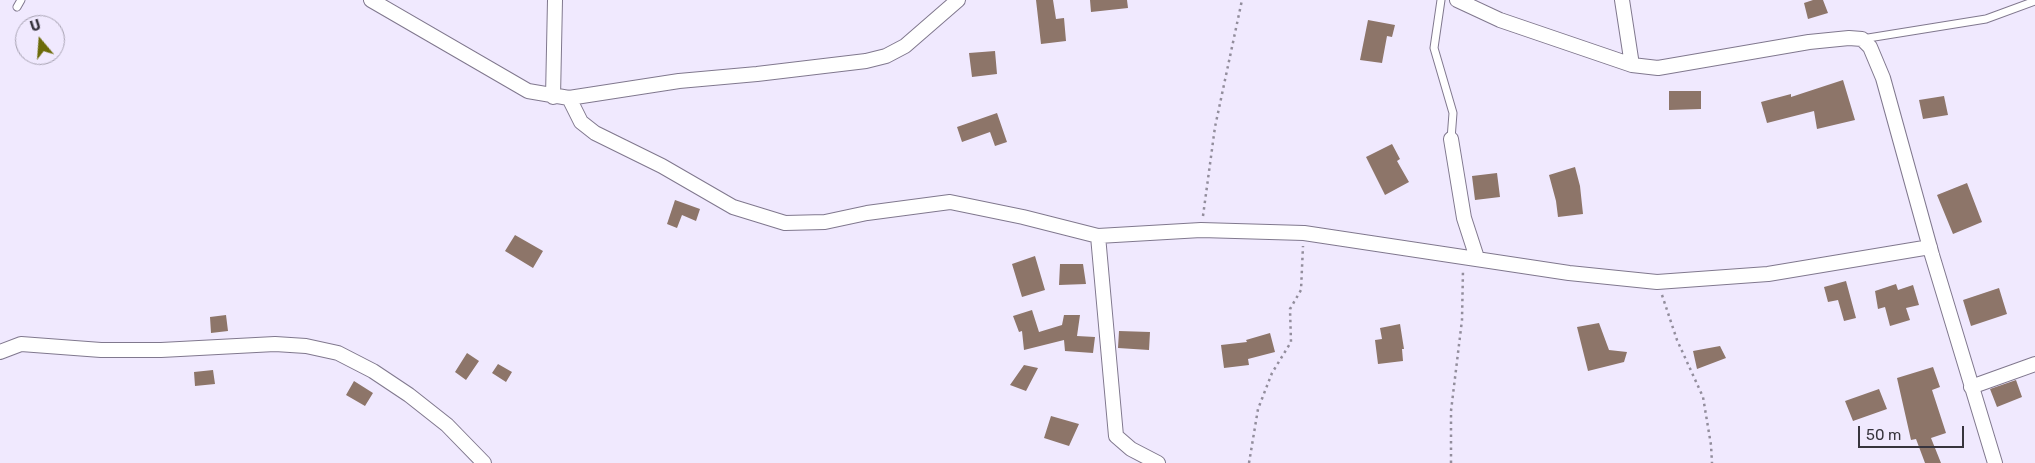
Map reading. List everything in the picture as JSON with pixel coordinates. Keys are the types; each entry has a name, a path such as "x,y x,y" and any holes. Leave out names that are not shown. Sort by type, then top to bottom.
{"street":[{"path":"371,0 528,92 569,98 679,80 757,74 866,62 886,56 904,46 958,0"},
{"path":"554,97 555,0"},
{"path":"1457,0 1500,20 1632,65 1658,68 1809,42 1862,39 1870,47 1883,78 1930,247 1995,463"},
{"path":"1622,0 1632,65"},
{"path":"569,98 581,122 595,133 662,166 733,207 786,223 825,222 867,213 950,202 1023,217 1098,236 1201,230 1304,234 1569,273 1658,282 1768,274 1930,247"},
{"path":"1451,138 1464,218 1477,258"},
{"path":"1098,236 1116,436 1131,449 1158,463"},
{"path":"0,340 21,344 101,350 161,350 275,344 306,346 338,353 373,371 409,396 447,425 484,463"},
{"path":"0,352 21,344"},
{"path":"1971,387 2035,364"}],"lane":[{"path":"17,7 21,0"},
{"path":"1441,0 1434,48 1453,112 1451,138"},
{"path":"1862,39 1986,19 2035,1"}],"path":[{"path":"1201,230 1215,127 1242,0"},
{"path":"1249,463 1258,409 1272,373 1290,342 1290,309 1301,290 1304,234"},
{"path":"1450,463 1451,411 1462,320 1463,256"},
{"path":"1658,282 1677,340 1703,397 1712,463"}],"building":[{"path":"1036,0 1053,0 1056,19 1064,18 1066,41 1041,44"},
{"path":"1090,0 1127,0 1128,8 1091,12"},
{"path":"1813,0 1823,0 1828,13 1808,19 1804,3"},
{"path":"1368,20 1395,25 1392,37 1387,36 1382,63 1360,60"},
{"path":"995,51 997,74 972,77 969,53"},
{"path":"1843,80 1855,120 1817,129 1814,111 1767,123 1761,102 1791,94 1791,97"},
{"path":"1669,91 1701,91 1701,109 1669,110"},
{"path":"1944,96 1948,115 1923,119 1919,100"},
{"path":"997,113 1007,142 995,146 990,132 962,142 957,127"},
{"path":"1392,144 1400,159 1397,161 1409,182 1385,195 1366,157"},
{"path":"1575,167 1580,186 1583,214 1558,217 1549,175"},
{"path":"1497,173 1500,197 1475,200 1472,176"},
{"path":"1967,183 1982,222 1953,234 1937,195"},
{"path":"675,200 700,209 696,221 682,215 677,228 667,224"},
{"path":"515,235 543,251 533,268 505,251"},
{"path":"1035,256 1045,290 1022,297 1012,264"},
{"path":"1060,264 1083,264 1086,284 1059,285"},
{"path":"1846,281 1856,318 1844,321 1838,300 1828,302 1824,287"},
{"path":"1896,284 1898,290 1913,285 1919,305 1906,308 1910,320 1890,326 1885,307 1878,309 1875,291"},
{"path":"1999,288 2007,314 1971,326 1963,300"},
{"path":"1032,310 1039,332 1062,325 1064,315 1080,315 1077,336 1095,337 1093,353 1065,351 1064,340 1024,350 1022,331 1019,332 1013,316"},
{"path":"226,315 228,331 211,333 210,317"},
{"path":"1599,323 1609,350 1627,352 1624,362 1588,371 1577,327"},
{"path":"1400,324 1404,349 1402,349 1403,361 1378,364 1375,340 1382,339 1380,328"},
{"path":"1119,331 1150,332 1149,350 1118,348"},
{"path":"1270,333 1275,352 1248,359 1249,365 1224,368 1221,345 1247,342 1246,340"},
{"path":"1720,346 1726,358 1697,369 1693,351"},
{"path":"467,353 479,361 466,380 455,372"},
{"path":"498,364 512,372 506,382 492,373"},
{"path":"1024,365 1038,368 1026,391 1010,385"},
{"path":"1933,367 1940,387 1932,390 1946,433 1931,438 1941,463 1925,463 1916,439 1911,440 1897,378"},
{"path":"213,370 215,384 195,386 194,372"},
{"path":"2016,380 2022,397 1997,407 1990,389"},
{"path":"354,381 373,393 365,406 346,395"},
{"path":"1879,389 1887,409 1853,421 1845,401"},
{"path":"1051,416 1079,424 1069,446 1044,438"}]}
